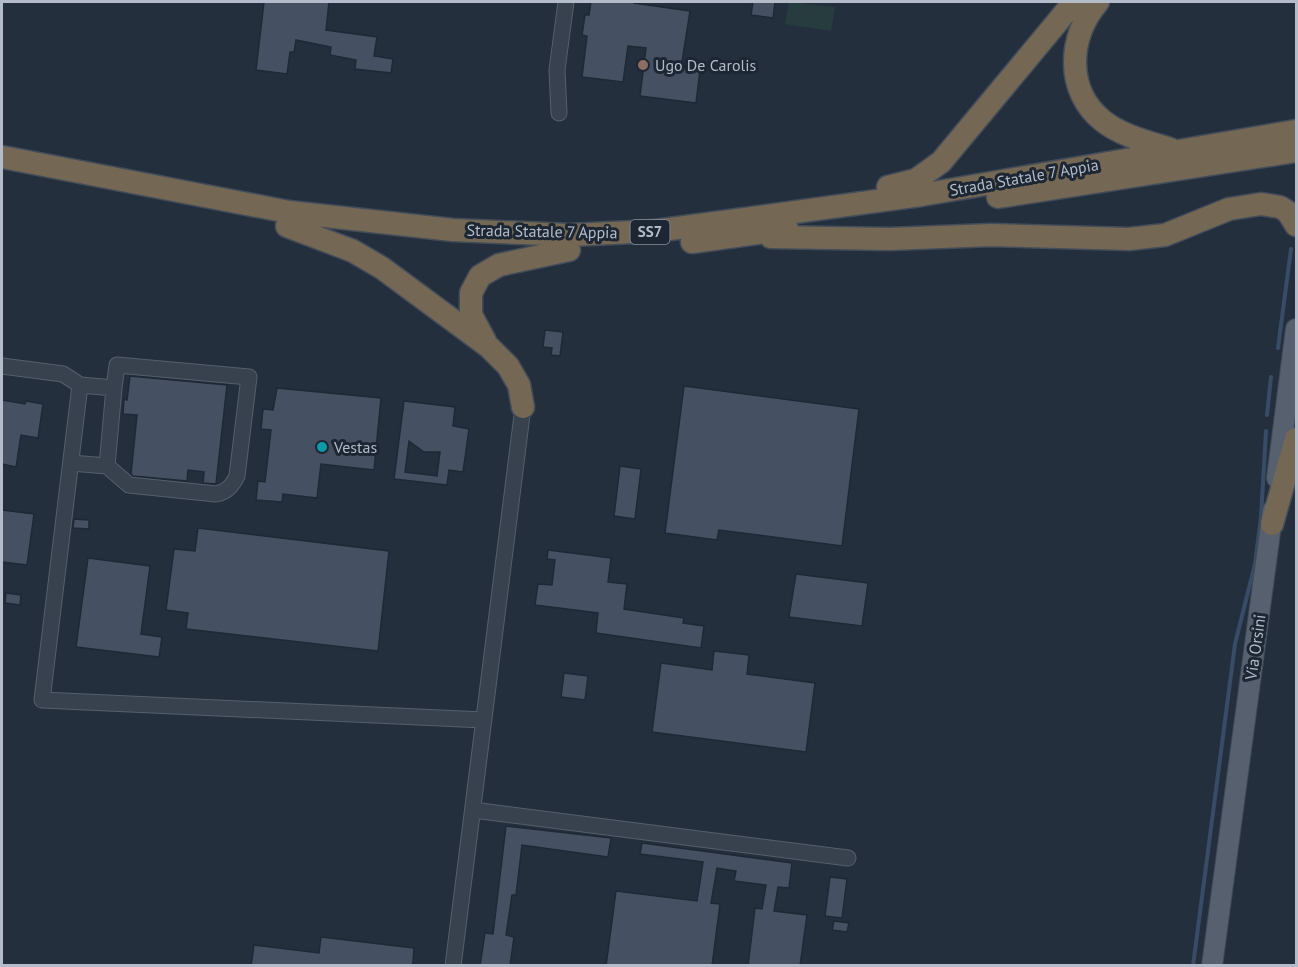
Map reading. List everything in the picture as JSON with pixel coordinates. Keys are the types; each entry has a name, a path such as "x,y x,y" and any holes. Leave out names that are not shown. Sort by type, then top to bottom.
{"highway":[{"path":"771,216 916,180 941,162 1074,2"},
{"path":"1098,2 1086,18 1078,37 1074,58 1077,80 1084,100 1103,121 1131,136 1175,151"},
{"name":"Strada Statale 7 Appia","path":"2,157 289,212 453,230 569,235 655,231 921,195 1296,131"},
{"name":"Strada Statale 7 Appia","path":"2,170 287,226 452,245 569,250 656,246 739,236 1296,151"},
{"path":"739,236 891,239 991,235 1129,239 1164,235 1229,209 1262,204 1280,207 1288,212 1296,225"},
{"path":"287,226 353,251 382,268 489,347 514,375 524,407"},
{"path":"489,347 471,315 471,293 480,276 499,265 569,250"},
{"path":"1272,524 1296,440"}],"main road":[{"name":"Via Orsini","path":"1212,966 1296,329"}],"street":[{"path":"559,113 557,70 566,2"},
{"path":"71,463 107,466 129,485 216,494 223,492 229,489 237,476 249,377 117,365 107,466"},
{"path":"2,366 63,374 80,386 114,388"},
{"path":"80,386 42,700 484,720"},
{"path":"453,966 524,407"},
{"path":"473,810 848,858"}],"green space":[{"path":"789,2 835,7 831,31 785,24"}],"building":[{"path":"264,2 329,2 326,30 377,37 374,56 393,59 391,73 355,69 356,60 330,55 331,47 296,40 294,52 290,52 287,74 256,70"},
{"path":"591,2 634,2 690,11 681,68 700,70 696,103 640,96 646,48 628,46 623,82 582,77 587,36 582,35 585,15 589,15"},
{"path":"753,2 775,2 773,18 751,15"},
{"path":"545,330 563,332 560,356 551,355 552,348 543,347"},
{"path":"130,376 227,385 216,484 203,483 204,472 188,470 187,481 131,474 137,415 123,414"},
{"path":"684,386 859,409 842,546 719,530 717,540 665,533"},
{"name":"Vestas","path":"277,388 381,398 374,470 321,464 317,498 283,494 282,502 256,500 258,481 265,482 271,430 261,429 263,409 273,410"},
{"path":"2,400 43,404 38,438 21,435 16,467 2,464"},
{"path":"404,401 455,407 453,426 469,429 463,472 449,470 447,485 394,479","holes":["409,441 424,452 440,452 437,476 405,472"]},
{"path":"620,466 641,469 635,519 614,516"},
{"path":"2,510 34,514 27,565 2,562"},
{"path":"74,519 89,520 89,529 73,528"},
{"path":"198,528 389,551 378,651 186,629 188,613 166,610 174,549 195,551"},
{"path":"548,550 611,558 608,582 627,584 624,609 684,618 683,623 704,626 701,648 596,633 598,613 535,605 538,584 552,585 555,560 547,559"},
{"path":"88,558 150,566 141,634 162,637 159,657 76,647"},
{"path":"796,574 868,583 862,626 789,617"},
{"path":"6,593 21,595 20,605 5,603"},
{"path":"714,651 749,655 747,674 815,683 806,752 652,732 661,663 712,670"},
{"path":"564,673 588,676 585,700 561,697"},
{"path":"506,826 611,838 608,857 522,845 516,895 512,895 506,935 514,937 510,966 480,966 485,933 493,934"},
{"path":"642,843 792,863 789,888 778,887 774,911 807,915 800,966 748,966 755,908 762,909 766,885 734,881 736,871 717,868 711,903 720,904 712,966 606,966 616,891 697,901 703,862 640,854"},
{"path":"830,877 847,879 842,918 825,916"},
{"path":"834,921 849,923 847,932 832,930"},
{"path":"321,937 414,948 413,963 411,966 251,966 254,945 319,953"}],"waterway":[{"path":"1278,348 1291,249"},
{"path":"1267,415 1271,377"},
{"path":"1193,966 1235,644 1255,564 1261,517 1266,431"}],"place":[{"name":"Ugo De Carolis","path":"643,65"},
{"name":"Vestas","path":"322,447"}]}
